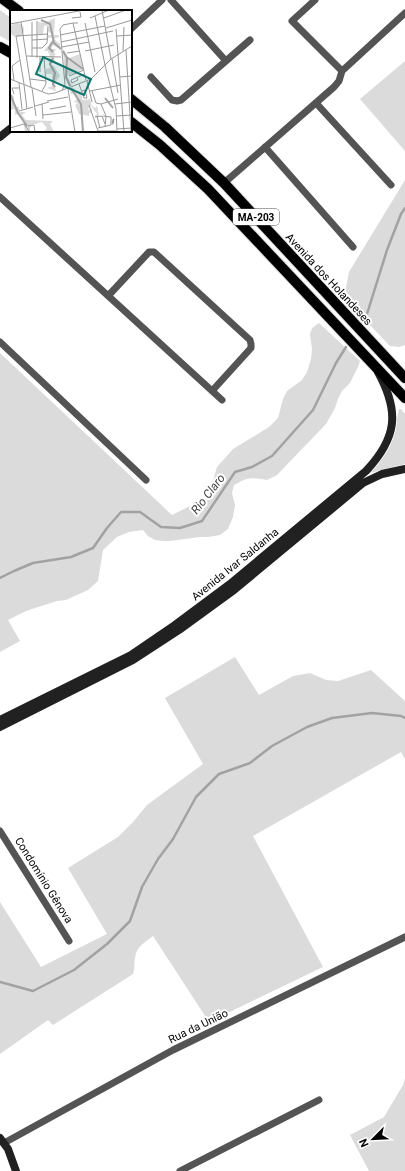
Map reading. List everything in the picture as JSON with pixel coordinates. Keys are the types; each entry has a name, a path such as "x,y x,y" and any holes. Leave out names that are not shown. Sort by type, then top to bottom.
{"main road":[{"path":"4,0 18,10"},
{"path":"0,47 10,52"},
{"name":"Avenida dos Holandeses","path":"132,100 164,127 224,184 405,378"},
{"name":"MA-203","path":"132,123 160,145 208,189 405,398"},
{"path":"0,137 10,129"},
{"path":"373,344 405,374"},
{"name":"Avenida Ivar Saldanha","path":"0,720 131,654 175,625 230,584 366,471 388,441 393,417 391,401 387,390 370,360"},
{"name":"Avenida Ivar Saldanha","path":"0,726 133,660 179,630 234,590 363,483 382,474 405,469"},
{"path":"2,1140 12,1158 16,1171"}],"street":[{"path":"132,28 162,0"},
{"path":"171,0 226,60"},
{"path":"315,0 292,21 342,71"},
{"path":"224,184 316,103 336,84 342,71 405,13"},
{"path":"151,77 172,100 181,100 250,40"},
{"path":"316,103 391,185"},
{"path":"265,147 353,248"},
{"path":"0,197 222,400"},
{"path":"108,296 149,252 154,252 250,340 251,348 212,392"},
{"path":"0,342 146,480"},
{"name":"Condomínio Gênova","path":"0,830 69,941"},
{"name":"Rua da União","path":"2,1140 173,1050 405,937"},
{"path":"180,1171 319,1100"}],"shaded area":[{"path":"0,10 10,17 10,41 0,36"},
{"path":"405,61 405,151 360,99"},
{"path":"405,180 405,345 399,347 390,346 344,298 349,272"},
{"path":"319,323 360,361 358,367 350,383 342,391 326,424 277,475 267,480 258,478 246,479 234,485 232,493 235,505 233,517 228,529 220,535 170,541 155,540 148,536 143,530 129,532 117,537 103,550 98,581 88,590 66,600 57,601 26,611 8,620 20,641 0,652 0,353 172,515 208,497 217,467 233,449 269,427 278,418 283,399 287,391 302,380 307,372 312,349 310,334 312,328"},
{"path":"399,409 401,409 405,414 405,464 370,473 383,458 392,441 396,429"},
{"path":"235,657 259,695 293,676 310,673 326,680 338,681 371,670 405,701 405,759 401,752 253,836 323,967 209,1022 153,936 141,945 137,951 133,974 53,1025 48,1020 0,1054 0,902 41,967 107,934 68,868 118,837 147,805 203,764 165,698"},
{"path":"405,1078 405,1171 369,1171 350,1135 384,1117 403,1085"}],"waterway":[{"name":"Rio Claro","path":"363,321 367,314 387,250 401,214 405,208"},
{"name":"Rio Claro","path":"0,578 33,563 71,557 93,548 107,528 121,512 140,512 161,527 180,528 202,521 235,472 252,467 272,456 313,410 336,363 346,347"},
{"path":"0,982 33,991 74,970 107,944 130,921 142,887 158,859 173,839 196,797 219,774 250,763 272,746 307,727 332,718 372,713 401,716 405,718"}]}
